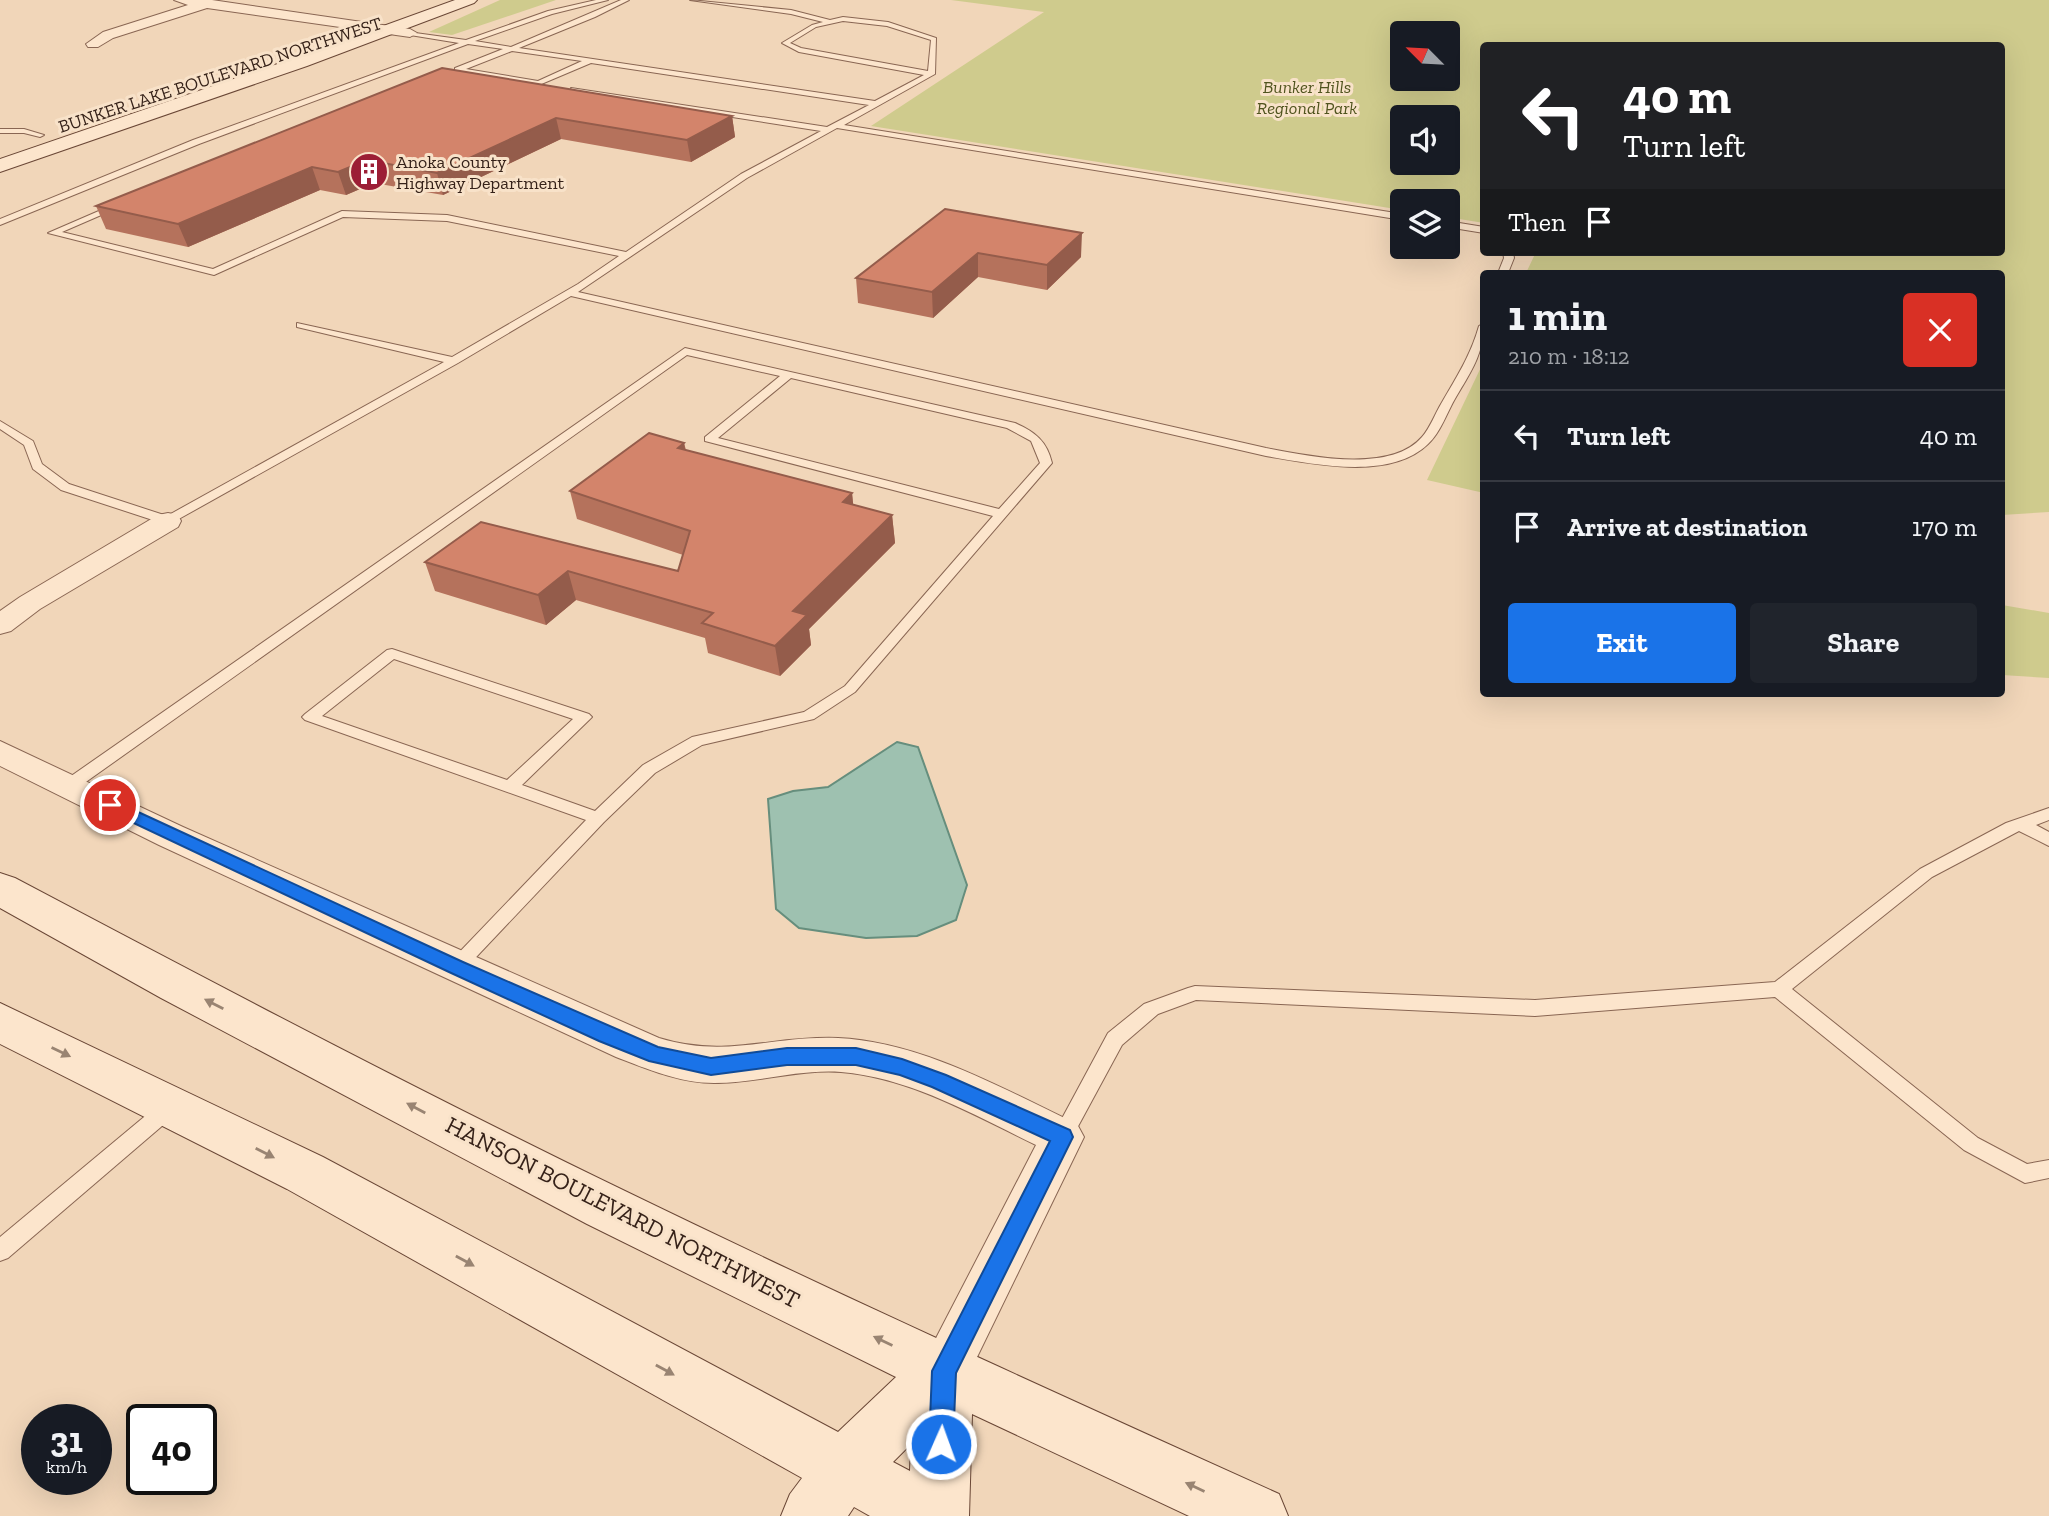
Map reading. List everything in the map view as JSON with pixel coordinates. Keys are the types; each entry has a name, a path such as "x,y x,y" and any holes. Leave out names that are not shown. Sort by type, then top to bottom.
{"main road":[{"name":"BUNKER LAKE BOULEVARD NORTHWEST","path":"0,166 363,34 439,0"},
{"path":"363,34 391,30 469,0"},
{"name":"BUNKER LAKE BOULEVARD NORTHWEST","path":"0,148 363,34"},
{"name":"HANSON BOULEVARD NORTHWEST","path":"0,889 177,985 605,1208 944,1371 1257,1516"},
{"path":"0,1021 305,1173 931,1516"},
{"path":"813,1516 844,1468 944,1371"},
{"path":"938,1516 944,1371"}],"street":[{"path":"181,0 211,2 363,34"},
{"path":"93,44 108,35 211,2"},
{"path":"391,30 410,33"},
{"path":"0,625 30,603 168,521"},
{"path":"0,752 171,835 456,967 656,1055 711,1067 787,1057 856,1056 902,1067 939,1081 1062,1137 944,1371"}],"lane":[{"path":"0,222 196,142 467,42 550,12 605,0"},
{"path":"591,60 539,83 458,70 626,0"},
{"path":"692,0 790,12 830,21 875,22 919,32 934,39 930,74"},
{"path":"830,21 814,26 785,43 799,50 930,74"},
{"path":"410,33 873,103"},
{"path":"0,424 29,443 37,467 65,487 168,521 570,293 718,192 873,103 930,74"},
{"path":"574,90 1390,215"},
{"path":"0,131 24,131 40,135"},
{"path":"125,203 53,233 214,272 342,214 447,218 629,255"},
{"path":"1460,226 1480,229"},
{"path":"570,293 1266,452 1363,462 1399,459 1425,441 1477,353 1480,341"},
{"path":"301,325 454,361"},
{"path":"70,785 685,351 1011,425 1030,434 1043,446 1046,463 850,689 809,716 696,741 649,769 598,818 456,967"},
{"path":"789,374 709,439 1002,514"},
{"path":"509,788 584,717 393,653 310,717 509,788 598,818"},
{"path":"1062,1137 1115,1039 1151,1009 1195,993 1535,1008 1779,989 1926,873 2021,824 2049,814"},
{"path":"2021,824 2049,840"},
{"path":"1779,989 1971,1144 2025,1174 2049,1169"},
{"path":"0,1251 170,1106"}],"green space":[{"path":"500,0 556,0 452,35 429,32"},
{"name":"Bunker Hills Regional Park","path":"951,0 2049,0 2049,512 2005,515 2005,270 1527,270 1534,256 2005,256 2005,42 1480,42 1480,222 1460,219 1460,189 1390,189 1390,208 871,126 1044,12"},
{"path":"1480,369 1480,492 1427,480"},
{"path":"2005,606 2049,613 2049,678 2005,675"}],"shaded area":[{"path":"897,742 918,747 967,885 956,920 917,936 866,938 799,928 776,909 768,799 793,791 828,787"}],"building":[{"path":"442,68 732,116 687,140 556,118 437,173 367,160 338,172 312,167 178,224 96,206"},
{"path":"945,209 1082,233 1047,265 978,253 932,292 856,278"},
{"path":"649,433 684,443 678,448 852,493 843,502 892,515 793,611 807,615 775,646 702,623 713,613 568,571 538,595 425,562 481,522 678,571 690,531 570,491"}],"place":[{"name":"Anoka County Highway Department","path":"369,172"}],"route":[{"path":"110,805 456,967 656,1055 711,1067 787,1057 856,1056 902,1067 939,1081 1062,1137 944,1371 941,1444"}]}
